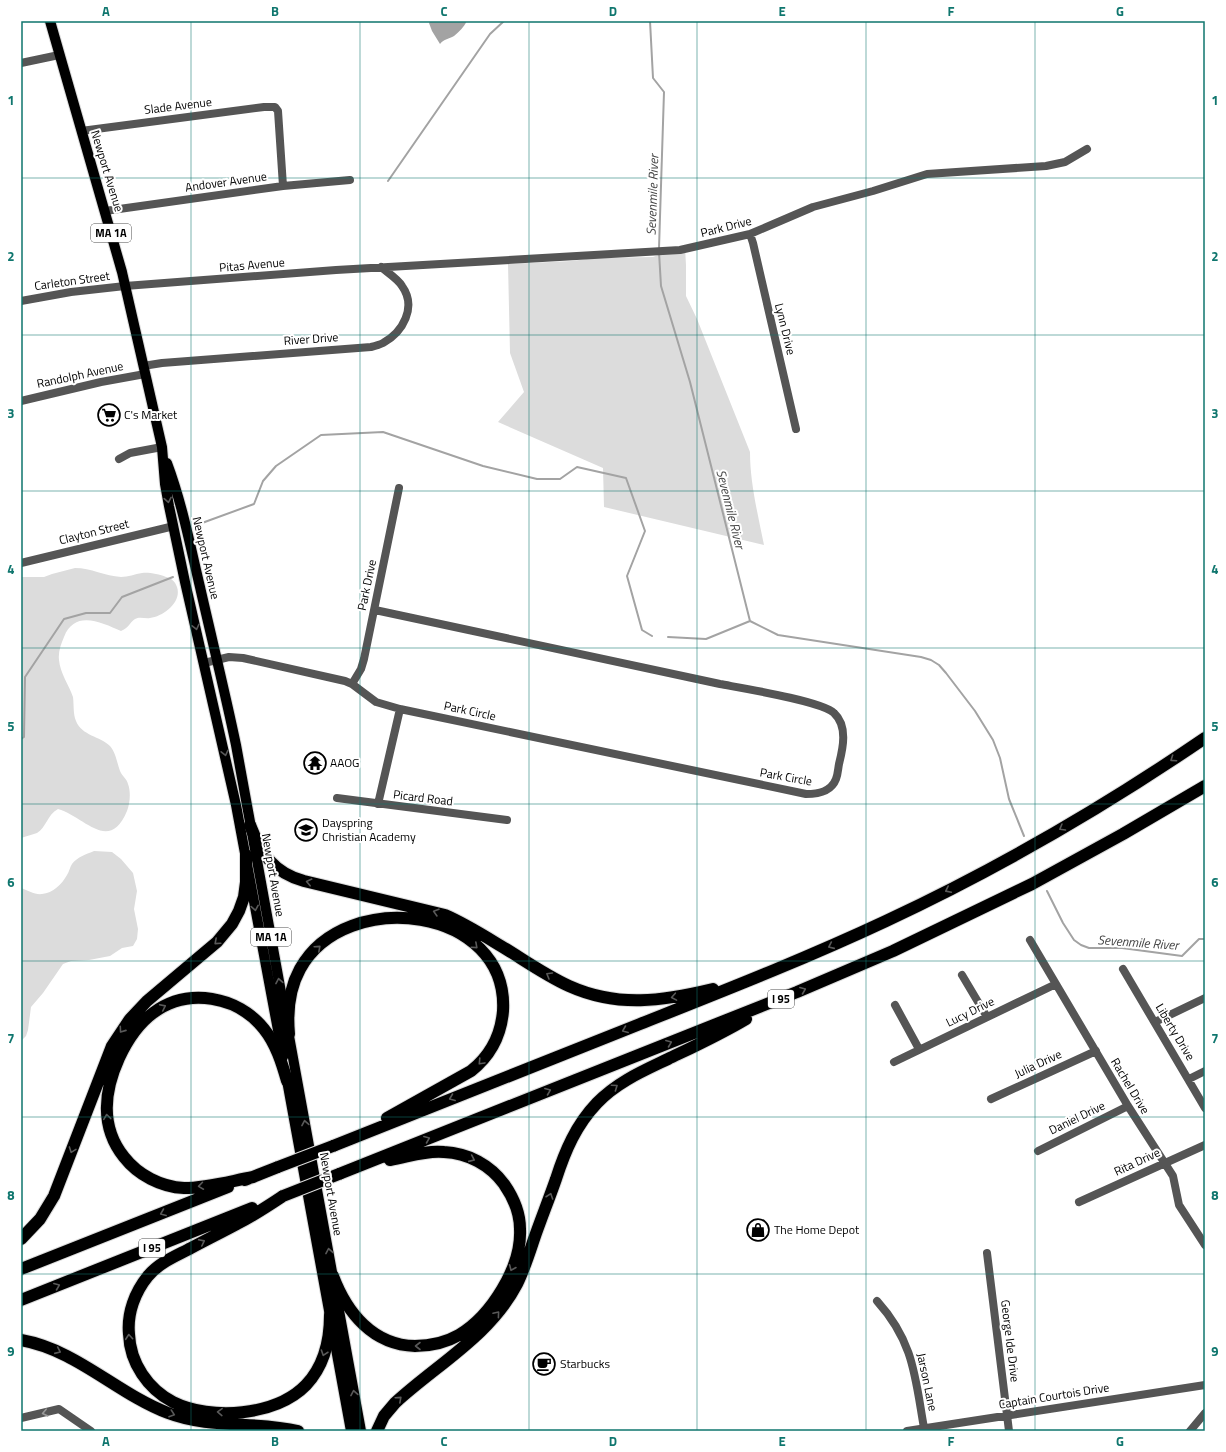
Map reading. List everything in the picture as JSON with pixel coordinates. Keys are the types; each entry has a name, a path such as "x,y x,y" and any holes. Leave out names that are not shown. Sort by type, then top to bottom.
{"highway":[{"name":"I 95","path":"21,1269 753,979 864,931 981,873 1094,809 1205,738"},
{"name":"I 95","path":"21,1300 782,998 893,951 1009,896 1106,844 1205,786"},
{"path":"250,825 264,854 275,866 288,876 445,915 466,925 557,980 584,992 613,999 650,1000 684,996 753,979"},
{"path":"21,1239 40,1219 54,1196 106,1059 120,1032 147,1001 217,942 232,924 244,897 246,856"},
{"path":"289,1034 288,1014 291,994 297,975 304,964 326,941 346,929 360,923 374,919 394,917 413,918 431,922 449,928 465,937 479,948 490,962 500,984 503,997 503,1010 498,1035 485,1058 475,1068 462,1077 398,1111 356,1137"},
{"path":"253,1177 200,1187 184,1188 160,1183 139,1171 121,1154 109,1129 106,1104 112,1073 127,1043 140,1025 150,1015 160,1008 177,1001 201,998 230,1003 244,1010 255,1019 273,1043 287,1081"},
{"path":"377,1431 384,1416 395,1404 481,1332 508,1300 525,1266 566,1151 578,1126 597,1103 631,1077 726,1031 782,998"},
{"path":"333,1276 339,1292 350,1310 362,1324 372,1332 388,1341 400,1344 412,1346 431,1345 443,1342 459,1335 480,1318 503,1288 517,1255 520,1228 516,1206 502,1181 480,1162 462,1155 442,1151 366,1164"},
{"path":"283,1196 239,1223 168,1260 149,1275 136,1294 130,1315 129,1339 136,1363 144,1378 157,1392 173,1402 185,1407 202,1411 229,1413 264,1408 290,1398 303,1388 312,1378 319,1366 326,1347 330,1315"},
{"path":"21,1340 40,1344 60,1352 145,1402 176,1415 205,1422 298,1431"}],"main road":[{"name":"Newport Avenue","path":"50,21 125,286 162,447 182,508 217,660 234,738 361,1431"},
{"name":"Newport Avenue","path":"162,447 166,484 174,526 231,779 246,856 351,1431"}],"street":[{"path":"21,63 59,55"},
{"name":"Slade Avenue","path":"81,131 264,107 277,109 283,186"},
{"name":"Park Drive","path":"381,267 680,250 750,234 813,207 873,191 927,174 1046,166 1065,162 1087,149"},
{"name":"Andover Avenue","path":"105,211 283,186 350,180"},
{"name":"Lynn Drive","path":"750,234 796,429"},
{"name":"Pitas Avenue","path":"125,286 381,267"},
{"name":"River Drive","path":"144,370 162,362 371,347 382,344 400,330 407,316 409,300 402,285 381,267"},
{"name":"Carleton Street","path":"21,301 70,292 125,286"},
{"name":"Randolph Avenue","path":"21,400 101,382 144,370"},
{"path":"119,459 130,453 162,447"},
{"name":"Park Drive","path":"352,684 361,669 364,659 399,488"},
{"name":"Clayton Street","path":"21,563 174,526"},
{"name":"Park Circle","path":"204,663 229,657 243,658 337,679 352,684 376,702 400,709 806,794 816,794 825,791 831,787 836,780 843,748 844,733 840,722 834,713 826,708 774,695 594,658 374,610"},
{"path":"378,804 400,709"},
{"name":"Picard Road","path":"337,798 506,820"},
{"name":"Rachel Drive","path":"1030,940 1128,1106 1163,1163 1173,1176 1179,1205 1205,1245"},
{"name":"Liberty Drive","path":"1123,969 1205,1108"},
{"path":"962,975 987,1017"},
{"name":"Lucy Drive","path":"894,1062 1056,984"},
{"path":"1155,1022 1205,998"},
{"path":"895,1005 919,1049"},
{"name":"Julia Drive","path":"991,1100 1096,1051"},
{"path":"1188,1079 1205,1071"},
{"name":"Daniel Drive","path":"1038,1151 1128,1106"},
{"name":"Rita Drive","path":"1079,1202 1205,1145"},
{"name":"George Ide Drive","path":"987,1254 1009,1431"},
{"name":"Jarson Lane","path":"877,1301 890,1315 900,1330 911,1358 918,1386 924,1428"},
{"name":"Captain Courtois Drive","path":"907,1431 1205,1385"},
{"path":"21,1418 59,1410 91,1431"},
{"path":"1190,1431 1205,1413"}],"shaded area":[{"path":"430,21 467,21 456,34 440,44 432,31 429,23"},
{"path":"685,247 686,296 697,319 750,452 753,487 764,545 604,507 603,468 498,422 524,392 510,353 508,264 572,261 594,258 653,257 676,248"},
{"path":"75,568 87,569 121,577 139,573 160,575 173,580 177,587 177,598 171,607 161,614 150,618 137,618 121,631 90,620 75,623 69,628 60,648 60,665 73,697 76,721 82,730 110,746 115,755 120,771 129,787 129,805 120,824 112,830 104,831 96,829 58,809 51,815 40,831 21,838 21,577 44,577"},
{"path":"94,851 112,852 121,859 133,873 137,891 134,909 138,929 137,939 133,946 122,948 110,956 89,960 71,961 63,964 43,993 31,1007 28,1030 26,1036 21,1041 21,888 37,894 50,892 63,882 71,865 77,859"}],"waterway":[{"path":"388,181 490,34 504,21"},
{"name":"Sevenmile River","path":"650,21 653,78 664,92 659,248"},
{"name":"Sevenmile River","path":"659,252 661,286 690,382 750,621 778,635 921,657 931,660 939,665 975,711 993,740 1000,758 1009,799 1024,836"},
{"path":"202,523 254,504 263,481 276,466 321,435 383,432 483,466 537,479 560,479 577,467 626,478 645,531 627,576 642,630 652,636"},
{"path":"21,739 24,737 25,677 64,619 86,613 110,613 122,597 173,577"},
{"path":"668,637 706,639 750,621"},
{"name":"Sevenmile River","path":"1047,891 1063,923 1074,940 1089,948 1122,948 1182,956 1199,939 1205,939"}],"place":[{"name":"C's Market","path":"109,415"},
{"name":"AAOG","path":"315,763"},
{"name":"Dayspring Christian Academy","path":"306,830"},
{"name":"The Home Depot","path":"758,1230"},
{"name":"Starbucks","path":"544,1364"}]}
